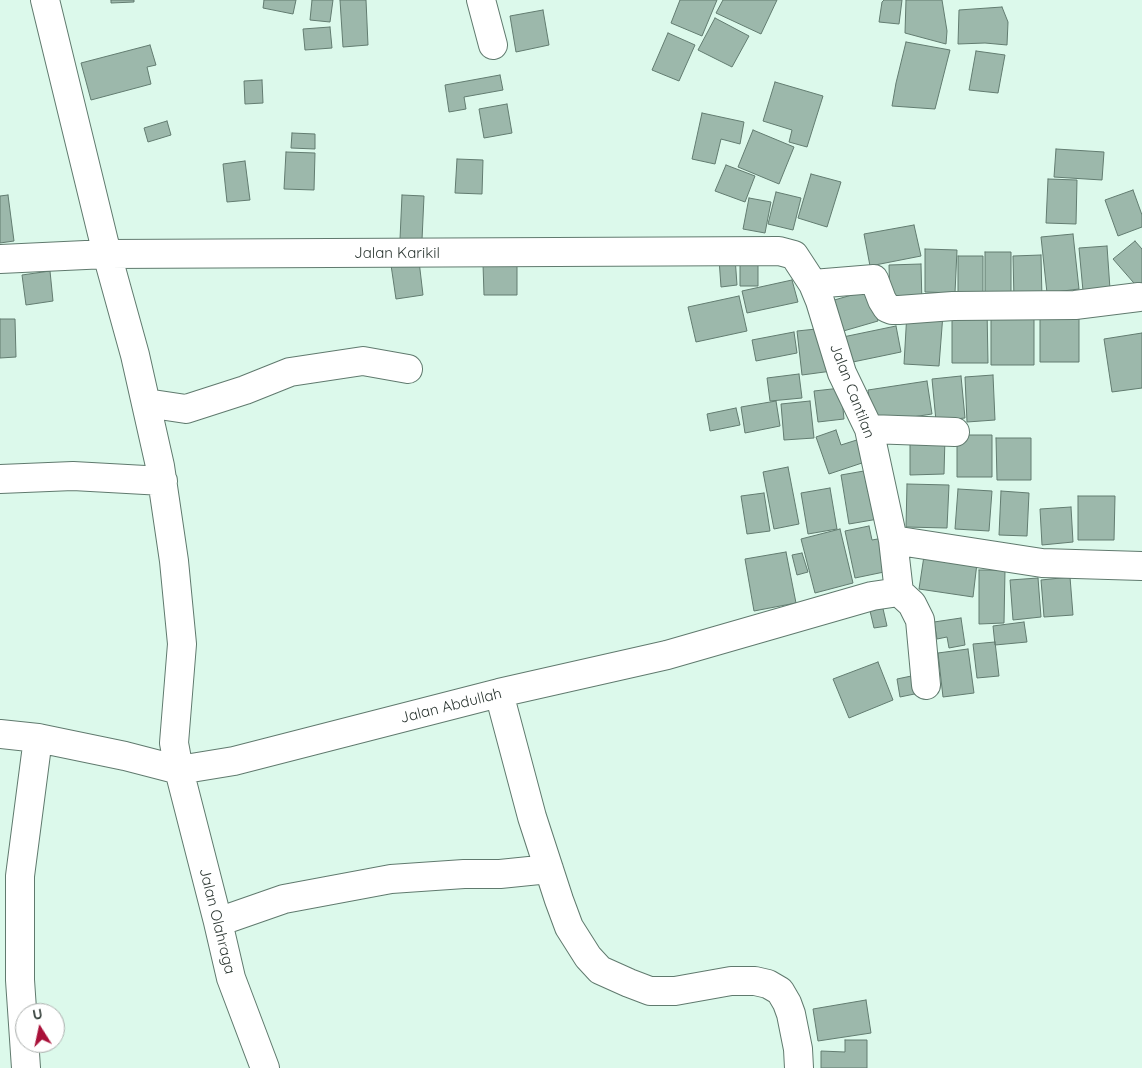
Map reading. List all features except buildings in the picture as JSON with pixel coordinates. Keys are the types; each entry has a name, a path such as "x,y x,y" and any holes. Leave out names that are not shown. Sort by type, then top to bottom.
{"street":[{"name":"Jalan Olahraga","path":"45,0 107,254 146,403 163,481 174,561 182,644 174,743 179,770 231,978 265,1068"},
{"path":"481,0 493,45"},
{"name":"Jalan Karikil","path":"0,259 107,254 779,251 794,255"},
{"name":"Jalan Cantilan","path":"794,255 814,284 842,373 870,430 893,540 899,592"},
{"path":"814,284 874,279 882,300 887,308 892,310 953,306 1075,305 1139,297"},
{"path":"146,403 186,409 245,390 290,372 363,361 408,370"},
{"path":"870,430 955,432"},
{"path":"0,479 73,476 163,481"},
{"path":"893,540 1042,563 1142,566"},
{"path":"899,592 912,604 920,620 926,686"},
{"name":"Jalan Abdullah","path":"0,734 38,738 125,756 179,770 234,761 499,694 667,655 872,596 899,592"},
{"path":"499,694 532,817 549,869 569,927 588,958 600,970 629,984 650,991 675,991 731,981 755,981 768,984 780,991 787,1002 798,1049 799,1068"},
{"path":"26,1068 20,980 20,876 38,738"},
{"path":"218,922 284,899 392,879 464,874 500,874 549,869"}]}
